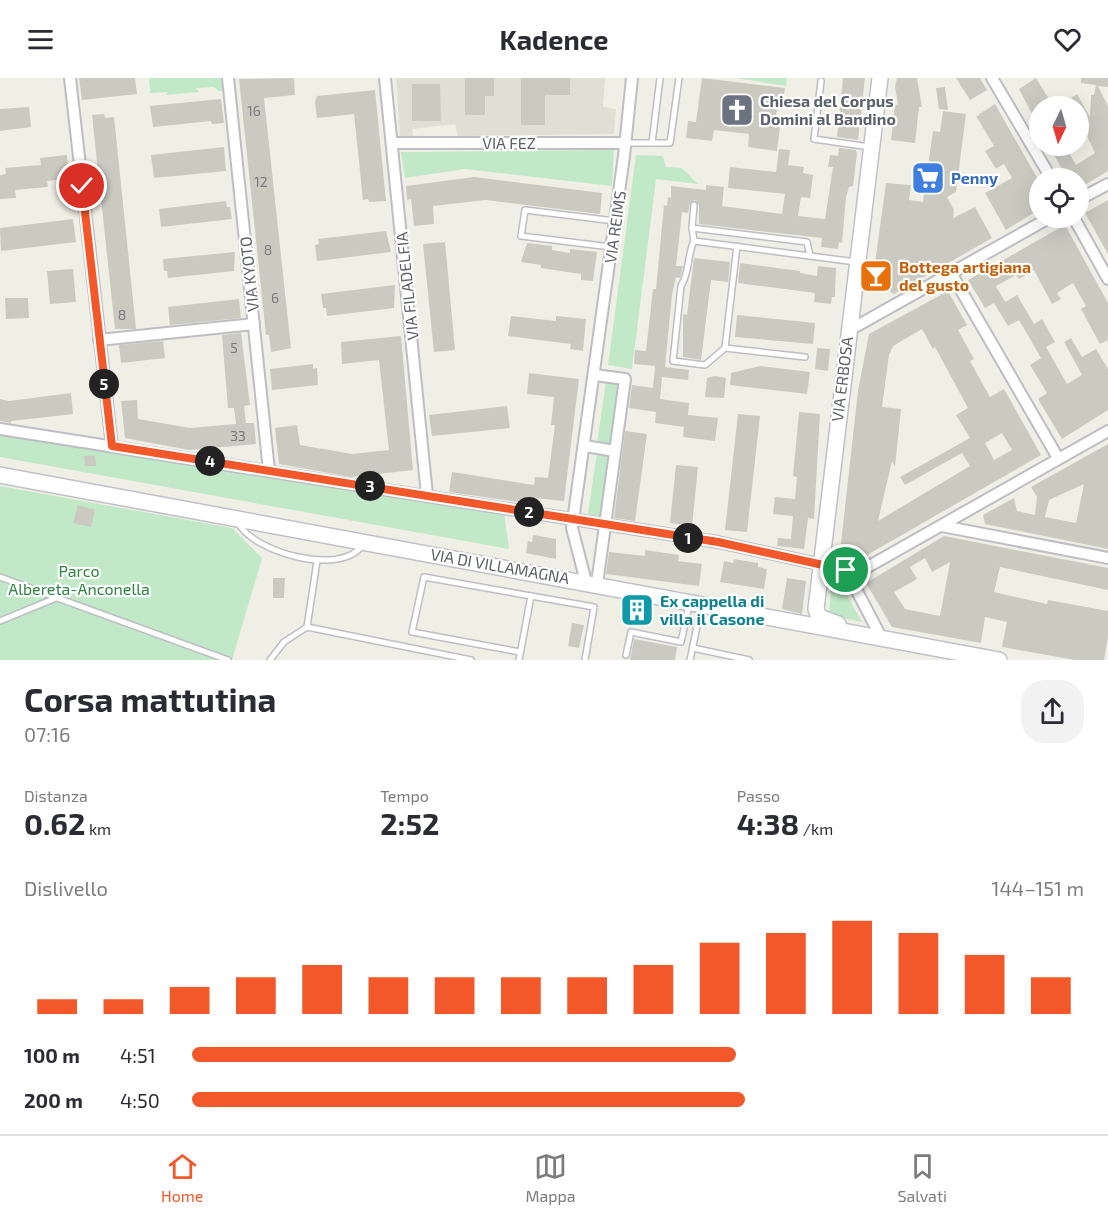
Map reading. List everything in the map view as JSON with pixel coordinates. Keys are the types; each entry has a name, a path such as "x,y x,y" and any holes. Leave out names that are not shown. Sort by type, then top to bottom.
{"main road":[{"name":"VIA ERBOSA","path":"880,78 856,262 816,609 819,617 881,638"},
{"name":"VIA DI VILLAMAGNA","path":"0,475 999,660"}],"street":[{"path":"70,78 112,446"},
{"name":"VIA KYOTO","path":"228,78 269,471"},
{"name":"VIA FILADELFIA","path":"385,78 427,495"},
{"name":"VIA REIMS","path":"592,583 572,528 616,221 632,78"},
{"path":"992,78 1045,168"},
{"name":"VIA FEZ","path":"392,143 626,143"},
{"path":"1089,195 1108,184"},
{"path":"848,331 1031,228"},
{"path":"1080,228 1108,279"},
{"path":"951,273 1058,458"},
{"path":"99,340 254,324"},
{"path":"592,583 605,526 625,379 595,375"},
{"path":"0,429 718,542 821,563 846,570 881,638"},
{"path":"850,577 1058,458 1107,433"},
{"path":"585,446 615,451"},
{"path":"942,526 1108,558"}],"lane":[{"path":"652,143 660,78"},
{"path":"626,143 670,143 679,78"},
{"path":"821,81 814,139 870,147"},
{"path":"694,205 692,228 694,241 688,251 685,279 681,286 673,361 705,365 724,348 737,246"},
{"path":"612,247 521,236 525,210 616,221"},
{"path":"692,228 807,242 810,256"},
{"path":"694,241 856,262"},
{"path":"724,348 805,357"},
{"path":"237,518 243,531 280,552 317,561 347,558 358,553 365,541"},
{"path":"307,627 317,561"},
{"path":"0,577 228,660"},
{"path":"520,652 412,633 424,577 594,607 585,660"},
{"path":"519,660 531,596"},
{"path":"0,621 56,598"},
{"path":"690,660 693,648 695,604"},
{"path":"626,655 631,632 681,642 695,604"},
{"path":"270,660 284,642 307,627 471,660"},
{"path":"693,648 749,660"}],"shaded area":[{"path":"396,78 605,78 603,107 616,109 614,134 458,136 455,124 412,129 413,136 400,138"}],"green space":[{"path":"149,78 221,78 223,91 218,91 214,87 196,88 199,92 166,95 168,92 150,93"},
{"path":"736,78 787,78 786,86"},
{"path":"614,150 612,186 465,169 405,178 401,152"},
{"path":"636,155 663,156 666,167 682,168 698,184 656,179 632,369 608,365"},
{"path":"606,381 620,383 612,446 597,444"},
{"path":"0,434 504,512 509,549 0,457"},
{"path":"597,452 612,454 604,517 588,514"},
{"name":"Parco Albereta-Anconella","path":"0,486 232,528 262,558 232,660 0,660"},
{"path":"835,574 862,622 829,615 832,575"}],"building":[{"path":"79,78 135,78 137,94 82,100"},
{"path":"294,78 295,95 264,98 291,348 271,352 269,335 266,335 239,79"},
{"path":"465,78 494,78 494,96 485,96 485,115 465,115"},
{"path":"521,78 570,78 570,95 545,95 545,125 521,125"},
{"name":"Chiesa del Corpus Domini al Bandino","path":"702,78 785,88 783,99 778,98 775,127 780,127 777,151 748,147 749,134 714,130 712,141 686,138 688,121 696,122"},
{"path":"843,78 865,78 858,140 837,137"},
{"path":"897,78 917,78 922,107 919,107 915,143 891,140 895,104 898,105 895,87"},
{"path":"956,78 980,78 987,90 970,100"},
{"path":"1036,78 1047,96 1029,96 1029,108 1019,89"},
{"path":"1081,78 1108,78 1108,87 1098,86 1108,106 1108,171 1089,182 1089,168 1061,168 1055,156 1071,156 1076,165 1095,153 1089,140 1089,115 1090,117 1091,95 1094,95 1096,85 1081,83"},
{"path":"412,84 440,84 441,121 412,121"},
{"path":"945,87 948,110 939,109 936,88"},
{"path":"375,90 386,201 369,202 368,199 363,200 354,114 317,118 315,102 317,96"},
{"path":"221,99 224,123 212,124 211,121 153,127 150,106"},
{"path":"995,104 1031,168 1029,168 1029,216 1006,230 985,193 1012,178 1004,164 996,169 985,151 994,146 976,116"},
{"path":"29,107 31,127 0,131 0,109"},
{"path":"943,111 966,114 956,192 947,197 954,210 953,218 975,207 992,238 894,294 873,278 886,183 911,185 909,200 923,202 933,131 940,132"},
{"path":"104,114 105,118 114,117 136,329 115,329 92,115"},
{"path":"224,147 226,171 154,178 151,155"},
{"path":"839,148 856,150 857,154 853,186 849,187 846,197 842,243 839,242 838,249 821,247 822,238 699,224 699,205 695,200 690,203 688,213 682,212 676,266 683,266 680,278 676,277 672,295 665,367 689,370 688,380 662,377 660,399 689,403 688,415 718,418 715,441 683,437 684,427 655,423 656,412 629,408 632,385 653,388 655,366 634,364 635,350 646,351 653,289 656,289 664,205 667,206 668,197 671,198 671,186 706,190 706,185 724,187 722,206 782,214 785,194 728,188 730,167 776,172 779,149 790,150 788,165 804,167 803,173 813,175 810,198 801,197 798,216 825,219 833,167 828,167 830,155 838,156"},
{"path":"67,155 69,179 47,181 48,187 15,190 16,198 0,199 0,175 6,174 5,168 41,165 40,158"},
{"path":"474,177 602,193 600,214 486,200 433,206 434,224 414,226 411,199 407,200 406,186"},
{"path":"1108,200 1108,254 1089,220 1089,211"},
{"path":"226,201 227,207 230,207 232,219 161,227 159,209"},
{"path":"73,219 76,242 1,251 0,228"},
{"path":"1060,228 1067,228 1108,303 1108,340 1100,344 1081,309 1086,306 1073,283 1057,293 1061,299 1052,304 1034,270 1019,279 1016,275 996,286 1005,302 1017,295 1034,324 1042,319 1055,342 1046,347 1067,384 1082,375 1064,342 1071,338 1082,357 1096,349 1108,369 1108,410 1062,439 1038,399 1047,393 1030,365 1041,358 1019,320 1008,326 994,303 985,308 968,280"},
{"path":"386,231 391,252 317,261 315,245 319,244 318,239"},
{"path":"445,242 455,350 434,352 423,244"},
{"path":"527,243 552,246 552,250 570,253 570,249 597,252 593,281 581,280 581,274 541,268 541,265 521,262"},
{"path":"235,252 234,271 168,278 167,271 164,271 163,259"},
{"path":"694,258 730,262 728,282 711,280 701,360 683,357 683,314 687,315"},
{"path":"740,263 800,271 800,273 817,276 818,266 836,268 835,297 832,297 831,304 814,302 815,293 738,283"},
{"path":"73,269 76,302 50,304 47,271"},
{"path":"395,285 394,308 327,316 326,308 323,308 321,294"},
{"path":"948,291 967,325 958,330 974,359 970,361 990,397 1004,389 1041,455 855,562 840,552 858,391 869,334","holes":["922,329 933,349 935,347 968,408 956,415 970,438 900,477 905,485 962,453 970,466 878,521 892,461 895,467 901,409 882,407 889,355 893,346","1002,433 1012,450 994,460 985,443"]},
{"path":"5,298 28,298 29,318 6,319"},
{"path":"239,299 241,318 170,325 168,307"},
{"path":"737,315 815,323 813,344 735,337"},
{"path":"511,316 556,321 556,316 586,319 583,351 570,349 571,344 508,336"},
{"path":"241,333 250,405 244,406 246,423 254,423 256,444 189,450 125,438 121,401 137,400 138,419 190,428 236,424 234,408 228,408 222,335"},
{"path":"401,336 413,470 351,477 279,464 275,428 297,425 300,445 352,454 389,450 379,360 342,364 341,342"},
{"path":"163,341 165,358 121,363 119,345"},
{"path":"817,348 830,349 828,371 815,369"},
{"path":"313,364 313,369 317,368 318,385 272,390 270,369"},
{"path":"760,366 810,372 807,394 730,385 731,373"},
{"path":"529,373 579,379 564,501 526,497 525,503 449,492 452,472 534,485 535,477 548,478 555,425 551,425 554,397 527,394"},
{"path":"715,376 726,378 724,398 705,397 707,378"},
{"path":"71,393 73,414 11,421 11,423 0,421 0,399 9,401"},
{"path":"507,406 510,428 432,436 429,415"},
{"path":"799,412 820,414 814,519 808,518 804,549 777,546 778,538 791,539 793,516 773,514 775,497 795,499 797,477 793,476"},
{"path":"738,414 760,416 747,532 725,530"},
{"path":"625,431 647,434 635,521 614,518"},
{"path":"1108,444 1108,549 985,524 983,515 1014,498 1017,511 1035,515 1037,497 1031,487","holes":["1084,484 1076,523 1045,517 1049,500"]},
{"path":"95,455 96,466 85,466 84,456"},
{"path":"676,465 698,467 692,526 670,523"},
{"path":"78,505 95,510 91,527 73,523"},
{"path":"533,535 556,539 556,559 526,553 528,541 532,542"},
{"path":"944,536 1108,568 1108,590 1000,567 994,592 1047,604 1048,600 1108,611 1108,637 1104,660 1075,660 1002,647 1007,622 985,617 981,643 892,627 866,583","holes":["925,558 932,572 950,562 940,616 905,609 894,592 917,579 910,567"]},
{"path":"645,550 679,555 678,561 702,564 699,586 606,574 609,552 645,556"},
{"path":"734,559 758,563 758,567 767,569 764,589 720,582 724,561 733,563"},
{"path":"273,578 285,578 284,598 273,598"},
{"path":"787,578 806,581 802,614 782,609"},
{"name":"Ex cappella di villa il Casone","path":"633,602 643,604 641,618 631,617"},
{"path":"572,623 584,625 579,648 568,646"},
{"path":"634,639 677,647 675,660 630,660"}],"place":[{"name":"Chiesa del Corpus Domini al Bandino","path":"737,110"},
{"name":"Penny","path":"928,178"},
{"name":"Bottega artigiana del gusto","path":"876,276"},
{"name":"Ex cappella di villa il Casone","path":"637,610"}],"route":[{"path":"82,186 112,446 427,495 605,526 718,542 846,570"}]}
